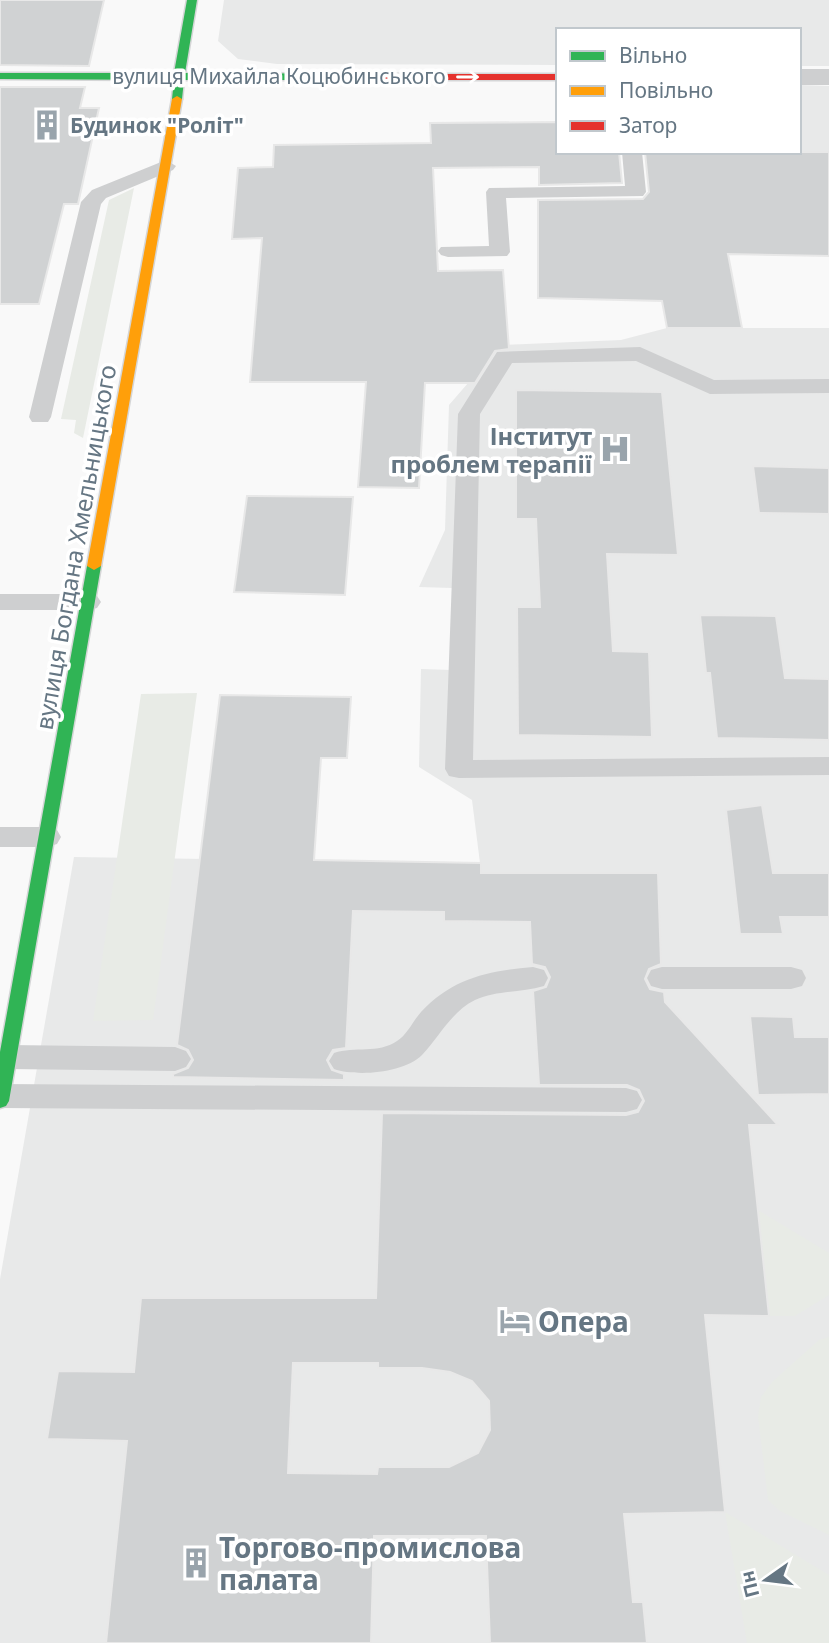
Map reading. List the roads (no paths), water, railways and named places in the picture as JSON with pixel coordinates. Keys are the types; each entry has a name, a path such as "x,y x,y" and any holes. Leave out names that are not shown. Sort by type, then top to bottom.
{"street":[{"name":"вулиця Богдана Хмельницького","path":"0,1101 166,166 192,0"},
{"name":"вулиця Михайла Коцюбинського","path":"0,76 556,77"},
{"path":"801,77 829,77"}],"lane":[{"path":"448,251 500,252 496,192 636,192 632,154"},
{"path":"40,417 91,202 90,194 166,166"},
{"path":"829,387 710,387 639,354 505,357 469,414 460,769 829,766"},
{"path":"0,602 88,602"},
{"path":"0,837 47,836"},
{"path":"345,1061 379,1060 409,1049 433,1019 462,993 498,981 533,978"},
{"path":"662,978 791,978"},
{"path":"8,1057 175,1059"},
{"path":"1,1096 626,1100"}],"place":[{"name":"Будинок \"Роліт\"","path":"47,125"},
{"name":"Інститут проблем терапії","path":"615,449"},
{"name":"Опера","path":"515,1321"},
{"name":"Торгово-промислова палата","path":"196,1563"}]}
